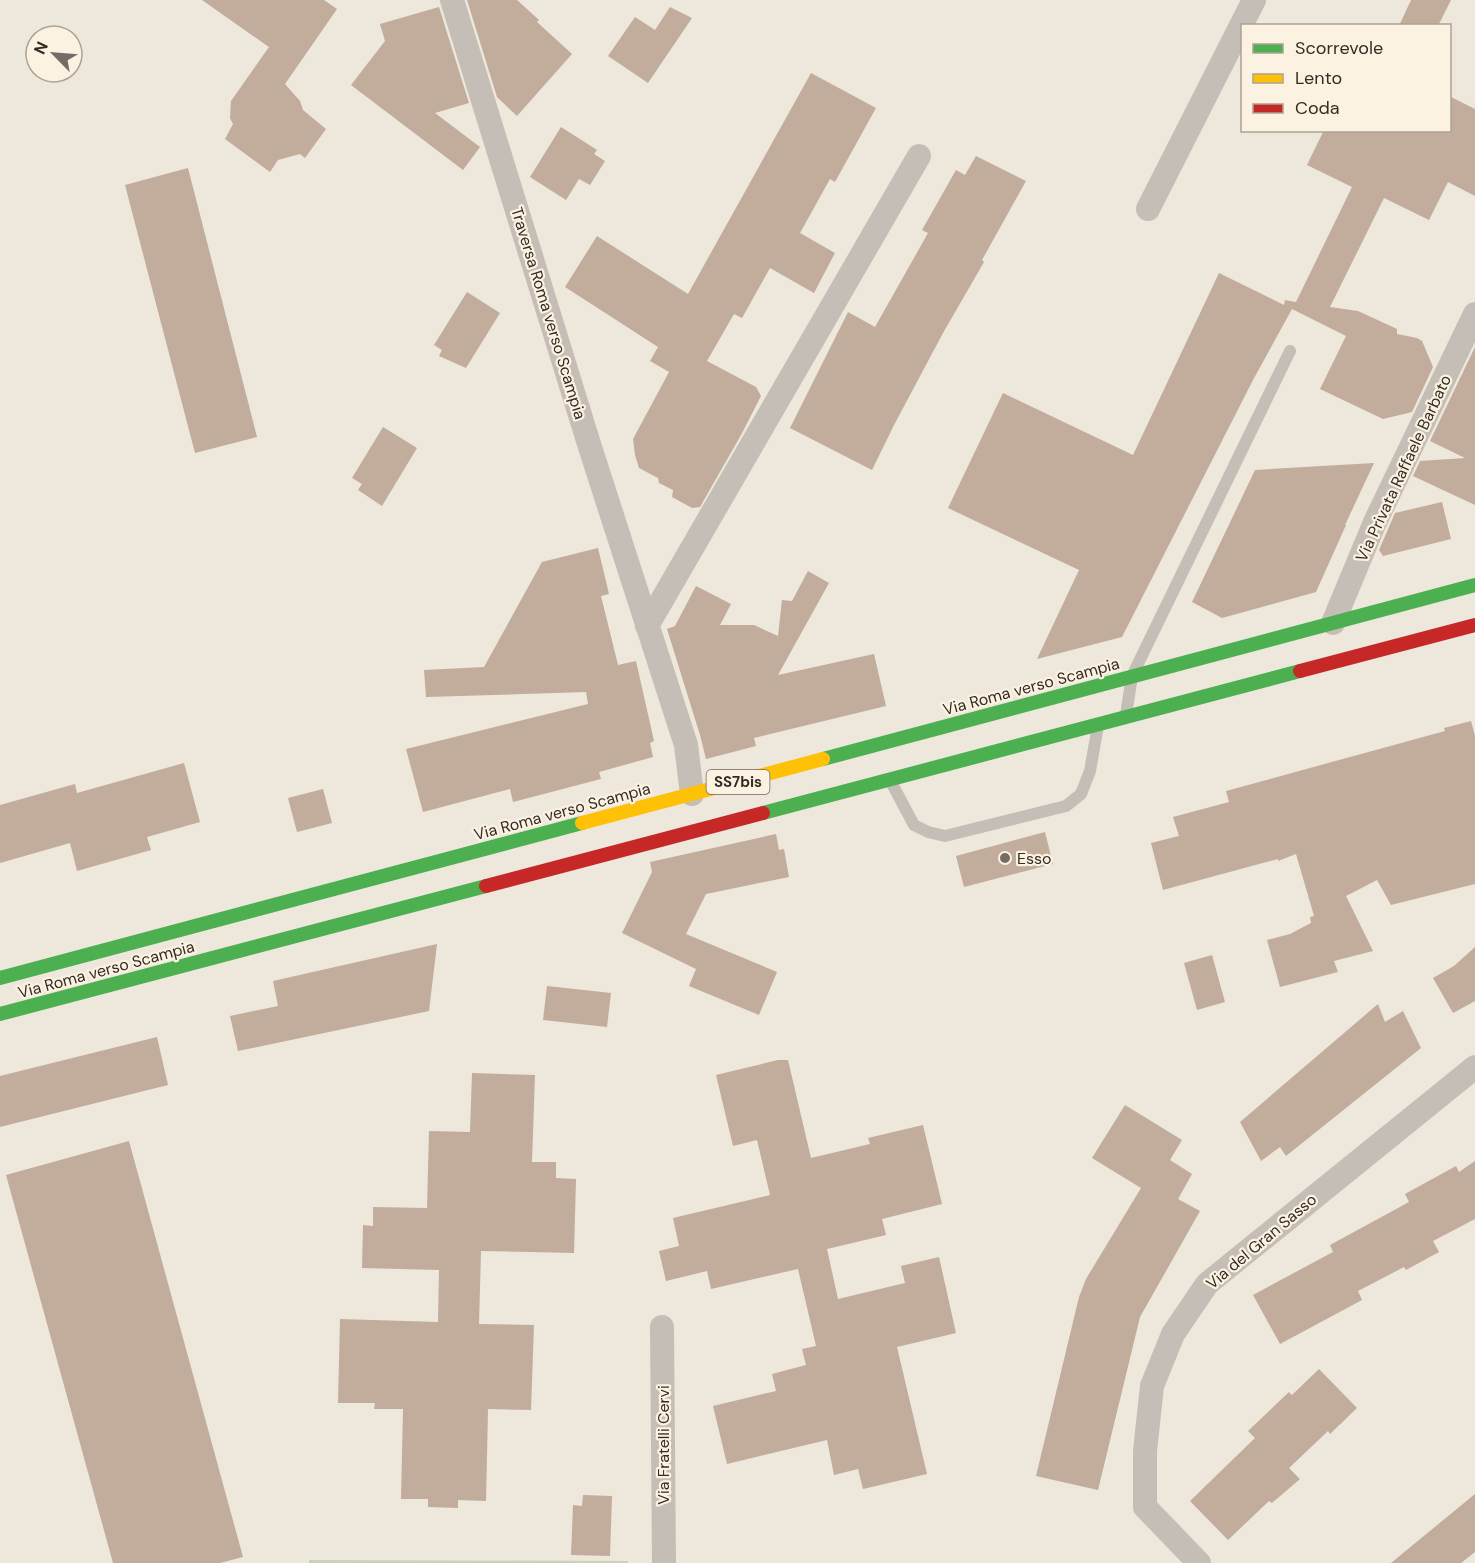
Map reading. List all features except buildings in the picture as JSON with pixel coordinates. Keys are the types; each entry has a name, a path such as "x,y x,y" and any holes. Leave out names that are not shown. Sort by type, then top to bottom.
{"main road":[{"name":"Via Roma verso Scampia","path":"0,978 1475,585"},
{"name":"Via Roma verso Scampia","path":"0,1014 1475,625"}],"street":[{"name":"Traversa Roma verso Scampia","path":"452,0 589,444 686,745 692,794"},
{"path":"1242,24 1254,0"},
{"path":"1148,209 1241,26"},
{"path":"647,626 919,156"},
{"name":"Via Privata Raffaele Barbato","path":"1333,623 1375,522 1475,314"},
{"name":"Via del Gran Sasso","path":"1198,1563 1145,1507 1145,1451 1152,1386 1173,1334 1207,1284 1475,1067"},
{"name":"Via Fratelli Cervi","path":"662,1328 664,1563"}],"lane":[{"name":"Via Roma verso Scampia","path":"1126,717 1132,676 1290,351"},
{"path":"890,779 914,825 928,832 945,836 1066,806 1080,794 1090,771 1098,724"}],"green space":[{"path":"309,1560 628,1561 628,1563 309,1563"}],"traffic: fast":[{"path":"823,759 1475,585"},
{"path":"763,813 1300,671"},
{"path":"0,978 582,823"},
{"path":"0,1014 486,886"}],"traffic: slow":[{"path":"582,823 823,759"}],"traffic: jam":[{"path":"1300,671 1475,625"},
{"path":"486,886 763,813"}],"place":[{"name":"Esso","path":"1005,858"}]}
